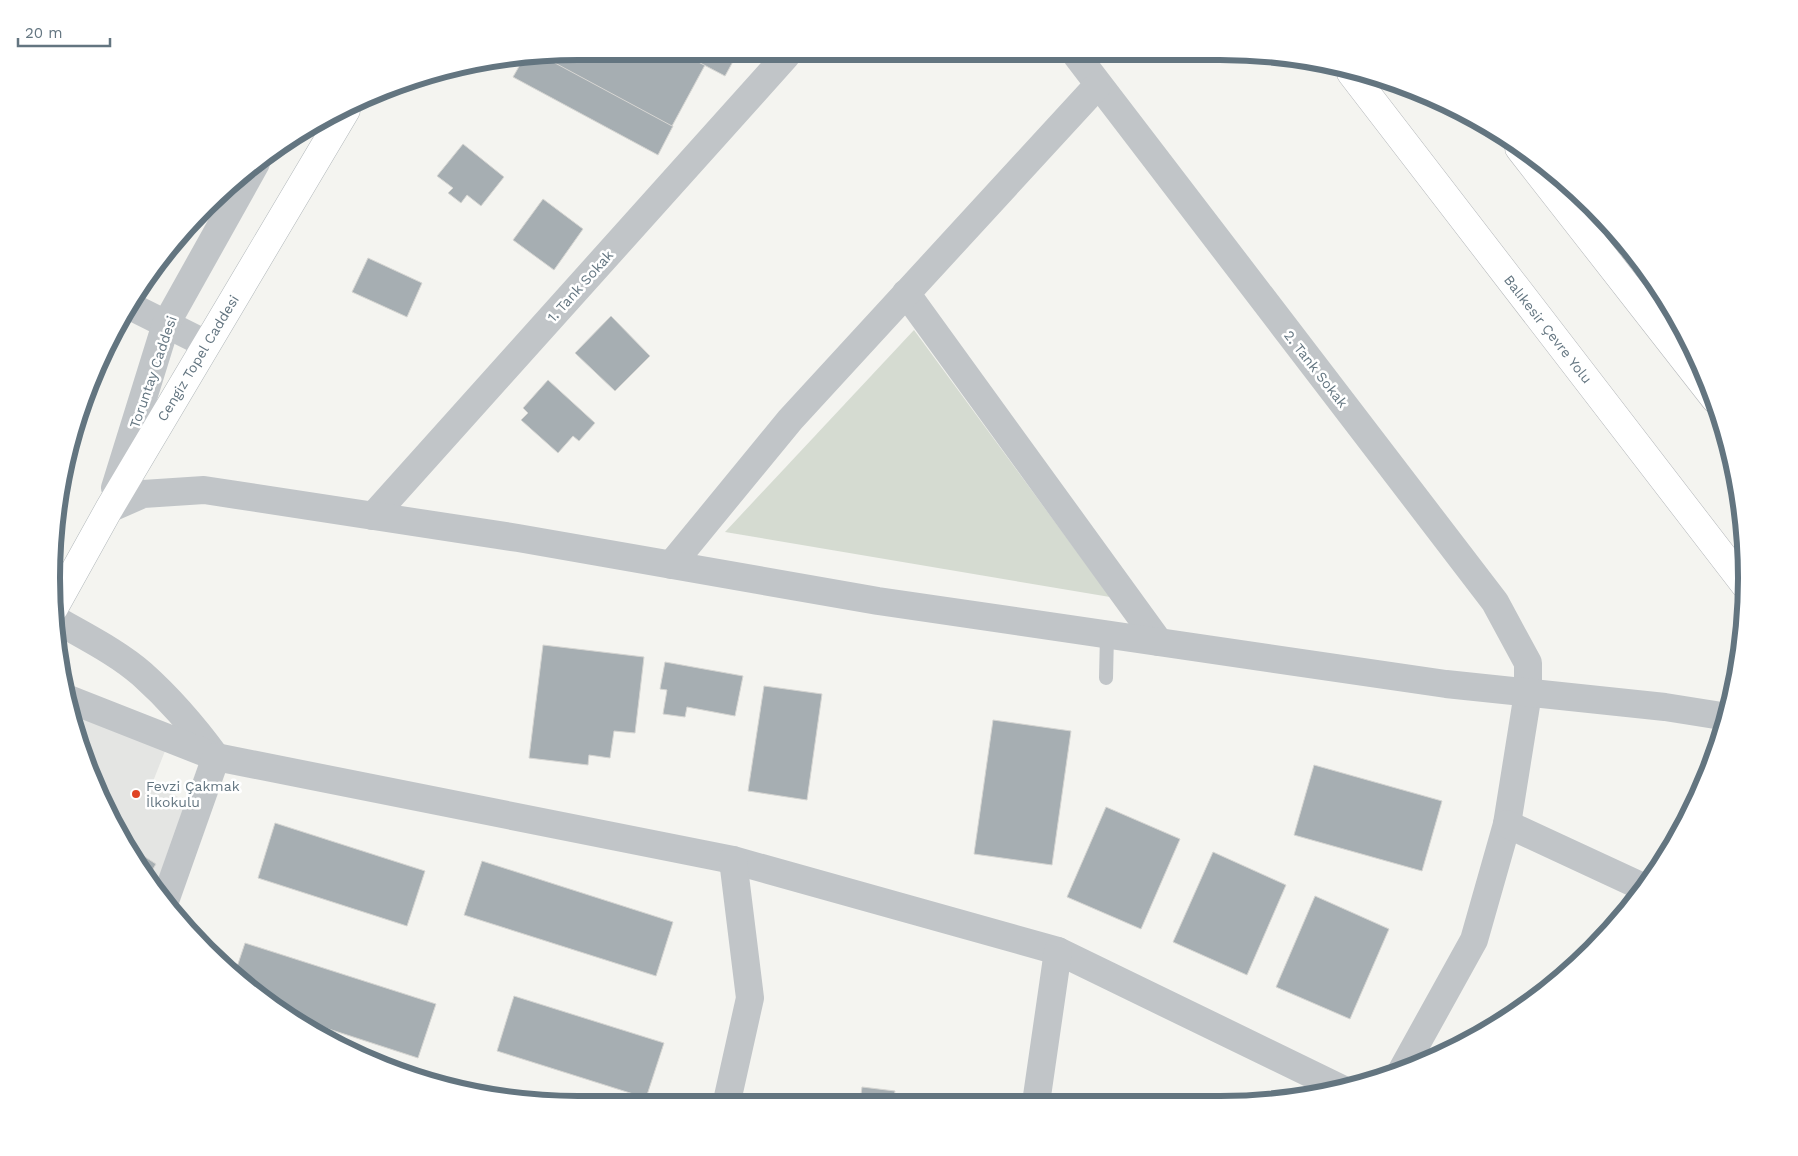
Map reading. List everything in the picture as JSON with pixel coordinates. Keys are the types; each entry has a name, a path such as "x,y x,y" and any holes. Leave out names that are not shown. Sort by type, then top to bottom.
{"main road":[{"name":"Balıkesir Çevre Yolu","path":"1355,78 1738,576"},
{"name":"Cengiz Topel Caddesi","path":"61,596 109,509 342,117"},
{"path":"1532,165 1699,379"}],"street":[{"name":"1. Tank Sokak","path":"373,516 782,60"},
{"name":"2. Tank Sokak","path":"1080,60 1495,602 1528,663 1528,693 1507,824 1474,940 1407,1061"},
{"path":"672,565 790,420 1098,84"},
{"name":"Toruntay Caddesi","path":"109,509 166,324 246,181"},
{"path":"906,294 1159,642"},
{"path":"135,309 206,344"},
{"path":"109,509 143,494 204,490 672,565 878,601 1446,684 1664,707 1719,716"},
{"path":"62,623 98,644 141,673 193,726 216,757"},
{"path":"76,702 216,757 733,860 1058,951 1331,1084"},
{"path":"168,894 216,757"},
{"path":"1507,824 1637,884"},
{"path":"728,1096 750,998 733,860"},
{"path":"1037,1096 1058,951"}],"lane":[{"path":"1106,678 1107,634"}],"shaded area":[{"path":"914,330 1110,597 725,532"},
{"name":"Fevzi Çakmak İlkokulu","path":"79,717 165,751 152,784 192,804 161,885 129,837 113,807 87,745"}],"building":[{"path":"695,60 705,65 672,126 551,61"},
{"path":"695,60 734,60 725,76"},
{"path":"552,61 673,126 658,155 513,77 521,63"},
{"path":"463,144 504,177 481,206 467,195 461,203 448,193 453,188 437,176"},
{"path":"543,199 583,229 554,270 513,240"},
{"path":"368,258 422,283 407,317 352,292"},
{"path":"611,316 650,356 615,391 575,353"},
{"path":"548,380 595,423 579,441 573,436 558,453 521,420 528,413 523,408"},
{"path":"543,645 644,657 635,733 614,731 610,758 589,755 588,765 529,758"},
{"path":"665,662 743,676 735,716 687,707 685,717 663,714 667,690 660,689"},
{"path":"764,686 822,694 807,800 748,791"},
{"path":"993,720 1071,731 1052,865 974,854"},
{"path":"1314,765 1442,801 1422,871 1294,835"},
{"path":"1106,807 1180,839 1141,929 1067,897"},
{"path":"275,823 425,871 407,926 258,878"},
{"path":"1213,852 1286,885 1247,975 1173,942"},
{"path":"139,853 156,864 151,872"},
{"path":"482,861 673,922 656,976 464,915"},
{"path":"1315,896 1389,929 1350,1019 1276,987"},
{"path":"245,943 436,1004 418,1058 315,1025 290,1009 237,968"},
{"path":"514,996 664,1043 647,1096 640,1096 497,1051"},
{"path":"862,1087 895,1091 894,1096 861,1096"}],"place":[{"name":"Fevzi Çakmak İlkokulu","path":"136,794"}]}
